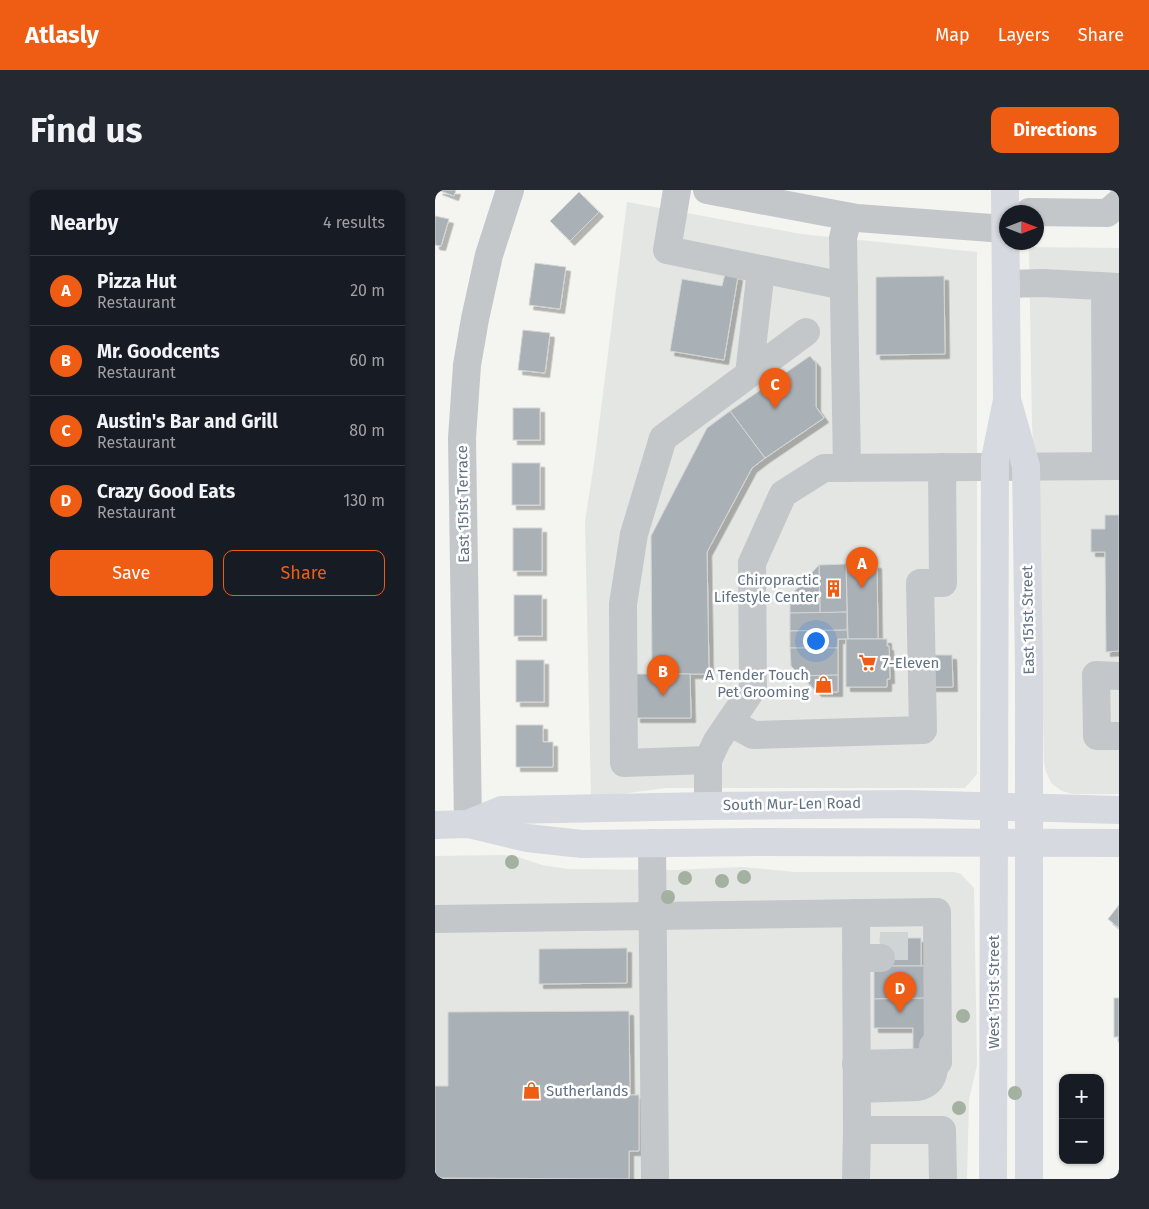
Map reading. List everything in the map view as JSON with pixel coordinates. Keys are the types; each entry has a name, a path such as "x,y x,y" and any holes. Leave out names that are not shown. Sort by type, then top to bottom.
{"main road":[{"name":"East 151st Street","path":"995,806 995,466 1007,400 1008,250"},
{"name":"East 151st Street","path":"1007,400 1026,466 1028,843"},
{"name":"South Mur-Len Road","path":"468,824 502,810 785,804 907,804 1119,810"},
{"path":"652,843 656,831 665,825 735,823 767,815 785,804"},
{"name":"West 151st Street","path":"993,1179 995,806"},
{"name":"South Mur-Len Road","path":"435,824 468,824 527,838 582,844 1119,843"},
{"path":"1028,843 1029,1179"}],"street":[{"name":"East 151st Terrace","path":"468,824 462,438 467,365 475,319 489,255 510,190"},
{"path":"677,190 667,250 843,286"},
{"path":"707,190 780,197 848,217 899,222 999,213"},
{"path":"1044,212 1107,213 1119,203"},
{"path":"847,468 843,238 848,217"},
{"path":"749,374 761,270"},
{"path":"708,806 708,760 717,741 753,688 752,563 783,494 824,468 1113,466 1114,283 1007,284"},
{"path":"754,325 806,332 844,334"},
{"path":"708,760 624,763 623,604 634,534 663,438 806,332"},
{"path":"730,722 753,735 923,730 920,583 943,583 943,467"},
{"path":"1119,676 1096,675 1097,736 1119,736"},
{"path":"652,843 655,1179"},
{"path":"435,919 937,912 931,957 934,984 934,1074 926,1085 918,1087 856,1076"},
{"path":"856,914 868,952 856,1076 856,1179"},
{"path":"857,1130 942,1130 943,1179"}],"shaded area":[{"path":"627,202 801,234 977,252 977,774 965,788 666,788 591,798 585,521 595,457"},
{"path":"1044,247 1119,248 1119,794 1072,794 1062,791 1052,784 1046,772 1044,763 1040,574 1032,425 1029,250 1044,250"},
{"path":"504,855 518,857 542,865 568,869 674,870 743,867 795,872 954,872 961,874 974,888 977,1065 969,1100 967,1179 435,1179 435,856"}],"building":[{"path":"438,190 456,190 454,196"},
{"path":"579,192 599,212 570,241 550,221"},
{"path":"435,216 449,219 441,246 435,245"},
{"path":"535,263 566,267 560,309 529,305"},
{"path":"725,274 738,276 724,360 670,351 682,279 722,286"},
{"path":"944,276 945,354 876,355 876,277"},
{"path":"523,330 550,333 545,373 518,370"},
{"path":"810,356 816,363 816,407 824,418 765,458 730,411"},
{"path":"513,408 540,408 540,440 513,440"},
{"path":"730,411 765,458 752,468 707,552 709,674 652,674 651,536 707,428"},
{"path":"512,463 540,463 540,505 512,505"},
{"path":"1105,515 1119,515 1119,651 1106,652 1105,552 1091,552 1091,529 1105,529"},
{"path":"513,528 542,528 542,571 513,571"},
{"path":"846,564 877,564 878,639 848,639"},
{"name":"Chiropractic Lifestyle Center","path":"846,564 847,612 820,613 819,565"},
{"path":"819,565 820,613 790,613 790,596"},
{"path":"514,595 542,595 542,636 514,636"},
{"path":"847,612 847,630 790,631 790,613"},
{"path":"847,630 848,639 838,639 838,648 790,648 790,631"},
{"name":"7-Eleven","path":"846,639 887,639 890,679 887,679 887,687 846,687"},
{"path":"790,648 838,648 838,675 801,676 791,666"},
{"path":"931,655 952,655 953,687 931,687"},
{"path":"516,660 544,660 544,702 516,702"},
{"path":"636,674 690,674 691,718 636,718"},
{"name":"A Tender Touch Pet Grooming","path":"838,675 838,692 817,692 801,676"},
{"path":"516,725 543,725 543,742 553,742 553,767 516,767"},
{"path":"1119,905 1119,928 1108,919"},
{"path":"880,938 921,938 921,966 881,966"},
{"path":"627,948 627,983 539,984 539,949"},
{"path":"874,966 927,966 927,998 874,999"},
{"path":"927,998 927,1049 913,1049 913,1028 874,1028 874,999"},
{"path":"1114,998 1119,998 1119,1037 1114,1037"},
{"name":"Sutherlands","path":"629,1011 630,1095 639,1095 639,1151 629,1151 629,1179 435,1178 435,1086 448,1086 448,1012"}],"tunnel":[{"path":"880,946 921,946"}],"place":[{"name":"Austin's Bar and Grill","path":"775,409"},
{"name":"Pizza Hut","path":"862,588"},
{"name":"Chiropractic Lifestyle Center","path":"833,589"},
{"name":"7-Eleven","path":"868,663"},
{"name":"A Tender Touch Pet Grooming","path":"823,684"},
{"name":"Mr. Goodcents","path":"663,696"},
{"name":"Crazy Good Eats","path":"900,1013"},
{"name":"Sutherlands","path":"532,1091"}]}
